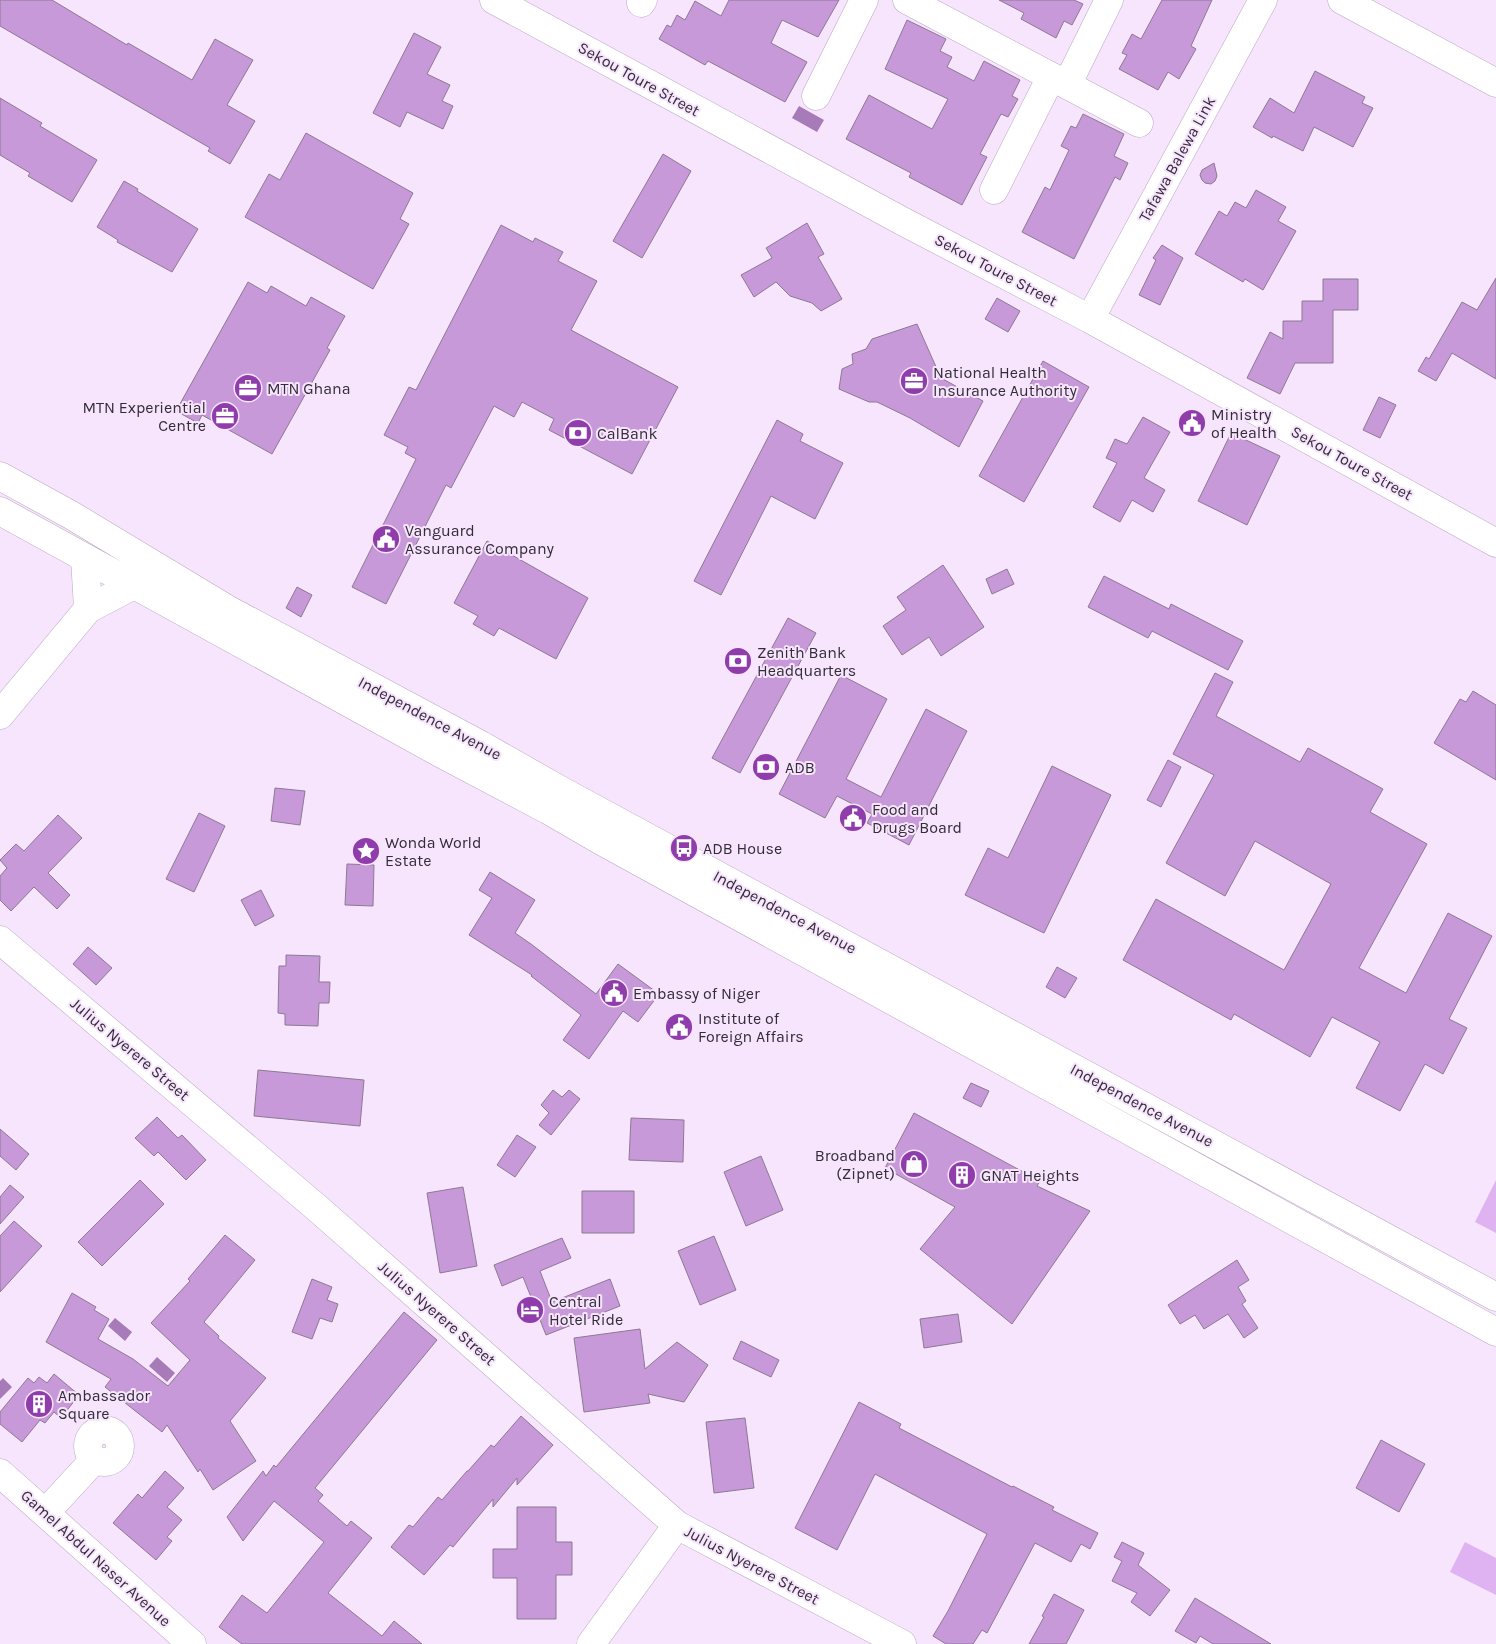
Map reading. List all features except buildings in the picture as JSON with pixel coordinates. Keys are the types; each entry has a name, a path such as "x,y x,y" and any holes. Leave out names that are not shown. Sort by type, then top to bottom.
{"street":[{"name":"Sekou Toure Street","path":"494,0 879,209 1090,319 1496,543"},
{"path":"816,96 864,0"},
{"path":"907,0 1139,123"},
{"path":"994,190 1109,0"},
{"name":"Tafawa Balewa Link","path":"1090,319 1263,0"},
{"path":"1342,0 1496,83"},
{"name":"Independence Avenue","path":"0,476 71,515 227,609 481,745 569,795 1496,1297"},
{"name":"Independence Avenue","path":"0,511 442,754 548,810 1496,1332"},
{"path":"85,558 88,609"},
{"path":"0,715 88,609 134,585"},
{"name":"Julius Nyerere Street","path":"0,940 316,1207 676,1525 902,1644"},
{"path":"45,1513 94,1460"},
{"name":"Gamel Abdul Naser Avenue","path":"0,1473 192,1644"},
{"path":"591,1644 676,1525"}],"shaded area":[{"path":"799,106 824,120 817,132 792,118"},
{"path":"1496,1180 1496,1233 1475,1222"},
{"path":"115,1318 132,1332 125,1341 108,1326"},
{"path":"157,1357 175,1373 167,1382 149,1366"},
{"path":"3,1378 12,1387 0,1399 0,1381"},
{"path":"1465,1542 1496,1558 1496,1595 1450,1572"}],"place":[{"name":"National Health Insurance Authority","path":"914,381"},
{"name":"MTN Ghana","path":"248,388"},
{"name":"MTN Experiential Centre","path":"225,416"},
{"name":"Ministry of Health","path":"1192,423"},
{"name":"CalBank","path":"578,433"},
{"name":"Vanguard Assurance Company","path":"386,539"},
{"name":"Zenith Bank Headquarters","path":"738,661"},
{"name":"ADB","path":"766,767"},
{"name":"Food and Drugs Board","path":"853,818"},
{"name":"ADB House","path":"684,848"},
{"name":"Wonda World Estate","path":"366,851"},
{"name":"Embassy of Niger","path":"614,993"},
{"name":"Institute of Foreign Affairs","path":"679,1027"},
{"name":"Broadband (Zipnet)","path":"914,1164"},
{"name":"GNAT Heights","path":"962,1175"},
{"name":"Central Hotel Ride","path":"530,1310"},
{"name":"Ambassador Square","path":"39,1404"}]}
